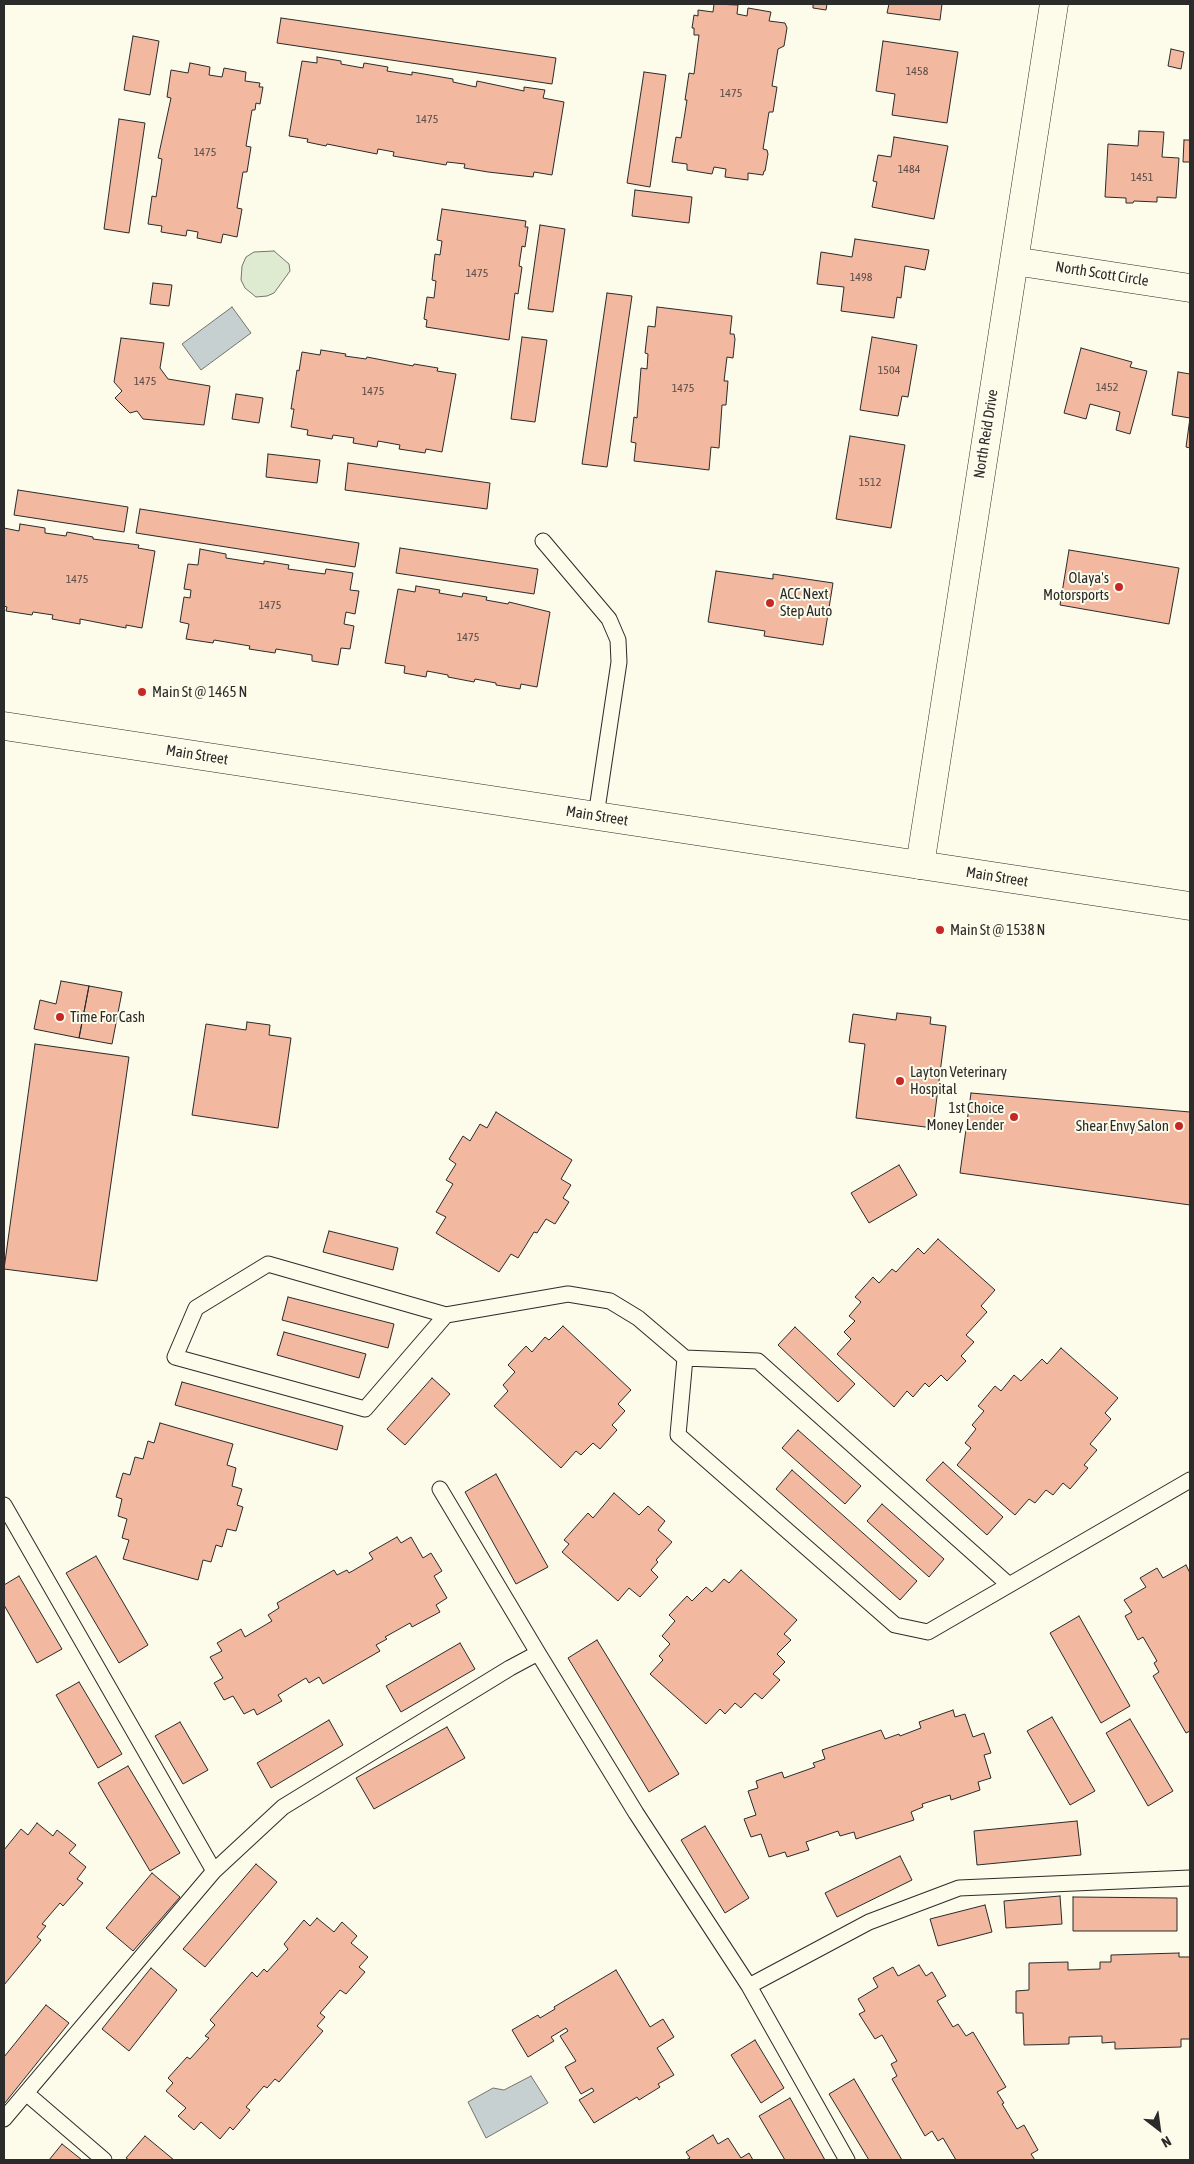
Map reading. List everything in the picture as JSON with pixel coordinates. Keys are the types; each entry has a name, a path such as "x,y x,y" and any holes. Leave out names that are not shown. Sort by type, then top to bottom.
{"main road":[{"name":"North Reid Drive","path":"920,865 1054,4"},
{"name":"North Scott Circle","path":"1014,261 1190,288"},
{"name":"Main Street","path":"4,726 1190,906"}],"lane":[{"path":"543,541 609,619 618,640 620,662 596,816"},
{"path":"446,1316 365,1409 175,1356 196,1308 268,1264 446,1316 568,1294 610,1300 638,1318 685,1358 758,1361 1008,1584"},
{"path":"685,1358 678,1435 895,1625 928,1632 1190,1480"},
{"path":"440,1489 538,1654 636,1813 749,1986 847,2160"},
{"path":"4,1505 214,1871"},
{"path":"4,2119 214,1871 283,1807 510,1668 538,1654"},
{"path":"749,1986 869,1922 959,1888 1190,1878"},
{"path":"26,2093 104,2160"}],"green space":[{"path":"274,251 289,264 290,271 274,293 256,297 245,288 241,280 242,266 246,257 254,252"}],"shaded area":[{"path":"232,307 251,333 201,370 182,344"},
{"path":"531,2076 548,2103 486,2138 468,2102 493,2088 504,2090"}],"building":[{"path":"714,4 738,5 737,14 747,16 748,8 771,12 769,21 785,23 787,28 784,46 778,49 772,86 777,87 773,112 769,112 763,149 767,150 768,154 765,171 763,175 748,173 748,180 725,177 726,169 714,167 712,174 687,170 687,164 672,162 676,137 681,138 689,73 694,74 699,35 694,35 694,28 692,28 694,15 698,16 698,10 713,12"},
{"path":"813,4 827,4 826,10 813,8"},
{"path":"889,4 942,4 940,20 887,13"},
{"path":"281,18 556,58 552,84 277,43"},
{"path":"133,36 159,41 150,95 124,90"},
{"path":"883,41 958,52 947,123 892,115 895,94 876,91"},
{"path":"1171,49 1184,52 1181,69 1168,66"},
{"path":"317,57 341,61 341,64 363,68 364,63 388,67 387,71 412,75 412,72 453,79 453,82 476,87 477,81 524,91 524,87 545,90 543,98 564,102 552,175 534,172 533,177 488,172 464,168 465,164 447,162 446,165 393,156 394,152 378,149 377,154 327,144 326,146 307,142 308,139 289,136 302,61 317,63"},
{"path":"190,63 210,67 209,75 222,77 224,68 246,72 245,81 260,83 259,87 263,87 260,104 256,103 255,110 252,110 246,146 251,147 247,172 243,172 237,208 242,209 237,237 223,234 221,243 197,238 198,232 187,230 186,236 161,232 162,226 148,224 152,196 156,197 162,159 158,158 171,98 167,97 171,70 188,73"},
{"path":"644,72 666,75 650,187 627,183"},
{"path":"119,119 145,123 129,233 104,229"},
{"path":"1139,131 1164,132 1162,157 1179,158 1176,198 1157,197 1157,202 1134,201 1133,203 1126,203 1126,198 1105,197 1108,144 1138,146"},
{"path":"894,137 948,146 934,219 872,207 877,182 873,181 878,155 891,157"},
{"path":"1184,140 1190,140 1190,162 1183,162"},
{"path":"635,190 692,197 689,223 632,216"},
{"path":"442,209 526,221 525,227 528,227 525,247 522,246 519,266 522,267 518,294 515,293 509,340 426,327 427,320 424,319 427,297 434,298 436,281 432,280 435,254 440,255 442,241 437,240"},
{"path":"540,225 565,229 553,312 528,309"},
{"path":"855,239 929,250 925,270 905,266 901,298 897,297 894,318 841,311 844,287 817,284 821,252 852,257"},
{"path":"153,283 172,285 169,306 150,304"},
{"path":"607,293 632,296 607,467 582,464"},
{"path":"657,307 732,316 730,334 734,334 735,339 733,358 727,357 724,381 728,381 726,405 722,405 719,448 711,447 709,470 634,461 636,443 631,442 634,417 637,418 641,368 647,369 648,354 645,353 648,326 655,327"},
{"path":"522,337 547,340 535,422 511,419"},
{"path":"872,337 917,345 908,397 902,396 898,416 860,410"},
{"path":"121,338 164,343 160,368 168,379 210,386 204,425 143,419 137,411 130,413 115,398 122,391 114,382"},
{"path":"1081,348 1132,362 1130,367 1147,371 1130,434 1116,430 1120,412 1090,404 1086,419 1064,413"},
{"path":"321,350 346,354 345,356 366,359 367,357 413,366 414,364 438,368 437,371 456,374 442,452 426,449 425,453 399,449 400,445 378,441 377,447 353,443 354,438 333,435 332,439 307,435 308,430 291,427 294,409 291,409 302,352 320,355"},
{"path":"1178,372 1190,374 1190,418 1172,415"},
{"path":"236,394 263,398 259,423 232,419"},
{"path":"1190,418 1190,448 1186,447"},
{"path":"850,436 905,445 891,528 836,519"},
{"path":"268,454 320,460 317,483 266,477"},
{"path":"348,463 490,483 487,509 345,490"},
{"path":"18,490 128,507 124,532 14,515"},
{"path":"140,509 359,543 355,567 136,533"},
{"path":"20,524 45,528 45,533 66,536 67,532 93,537 93,539 139,545 138,548 155,551 142,628 126,625 126,628 80,619 80,624 52,619 53,615 33,612 32,615 6,611 7,607 4,606 4,528 19,531"},
{"path":"400,548 538,569 534,594 396,573"},
{"path":"200,549 226,554 226,558 264,564 264,561 289,565 288,569 325,574 326,569 353,573 350,590 359,591 355,614 346,612 344,624 354,626 350,649 341,648 338,665 312,661 312,655 276,649 275,653 249,649 250,646 214,640 213,643 186,639 189,624 180,622 184,597 190,598 191,590 184,589 188,564 198,565"},
{"name":"Olaya's Motorsports","path":"1069,550 1179,568 1169,624 1060,605"},
{"name":"ACC Next Step Auto","path":"716,571 773,579 773,574 833,583 823,645 764,636 765,631 708,622"},
{"path":"416,586 440,590 439,593 462,597 463,593 487,597 486,600 508,604 509,602 550,612 537,687 521,684 520,689 475,679 474,682 448,677 448,675 427,671 426,677 404,673 405,666 385,663 398,589 415,592"},
{"name":"Time For Cash","path":"61,981 89,986 79,1038 34,1029 40,1000 56,1004"},
{"path":"89,986 122,992 112,1044 79,1038"},
{"name":"Layton Veterinary Hospital","path":"897,1013 931,1017 930,1024 946,1026 933,1128 856,1118 865,1044 849,1042 853,1014 896,1020"},
{"path":"247,1022 270,1025 269,1035 291,1038 278,1128 192,1115 206,1024 246,1030"},
{"path":"35,1044 129,1057 97,1281 4,1269"},
{"path":"971,1093 1190,1112 1190,1205 960,1173"},
{"path":"496,1112 572,1160 561,1179 571,1185 563,1198 569,1202 555,1224 546,1219 537,1233 534,1232 518,1258 511,1254 499,1272 436,1233 446,1217 436,1212 453,1184 446,1180 456,1164 449,1159 463,1136 470,1141 480,1124 487,1128"},
{"path":"899,1165 917,1195 869,1223 851,1193"},
{"path":"329,1231 398,1248 393,1270 323,1252"},
{"path":"938,1239 995,1290 981,1306 987,1312 966,1335 974,1342 961,1356 966,1361 947,1381 941,1375 929,1387 925,1383 913,1397 907,1391 894,1407 837,1354 851,1339 844,1332 855,1321 849,1316 861,1302 855,1297 873,1277 879,1283 892,1269 896,1272 918,1248 924,1254"},
{"path":"288,1297 394,1324 388,1348 282,1320"},
{"path":"563,1326 631,1390 618,1404 625,1411 612,1425 617,1430 600,1449 593,1443 581,1455 576,1451 561,1468 494,1406 508,1391 503,1385 515,1372 508,1365 526,1346 532,1352 545,1337 549,1340"},
{"path":"795,1327 855,1384 838,1402 778,1345"},
{"path":"284,1332 366,1354 359,1378 277,1355"},
{"path":"1061,1348 1118,1398 1105,1413 1111,1419 1090,1444 1097,1450 1084,1465 1088,1468 1070,1489 1063,1483 1053,1495 1046,1490 1035,1503 1029,1499 1015,1515 957,1465 971,1448 965,1443 976,1429 972,1425 984,1411 978,1406 995,1386 1001,1391 1014,1375 1021,1381 1042,1359 1047,1364"},
{"path":"432,1378 450,1394 405,1445 387,1429"},
{"path":"182,1382 343,1426 337,1450 175,1405"},
{"path":"160,1423 233,1444 227,1465 236,1468 232,1486 242,1489 237,1505 243,1507 236,1531 227,1529 222,1547 216,1545 211,1562 203,1560 198,1580 123,1559 129,1540 122,1538 127,1519 118,1516 122,1499 116,1497 123,1473 130,1475 135,1457 143,1459 148,1441 154,1443"},
{"path":"798,1430 861,1486 845,1504 782,1448"},
{"path":"943,1462 1003,1517 987,1535 926,1480"},
{"path":"792,1470 917,1581 900,1600 776,1489"},
{"path":"496,1474 548,1567 516,1584 465,1492"},
{"path":"614,1493 639,1515 648,1506 665,1521 658,1530 672,1542 656,1560 658,1562 651,1570 658,1577 640,1597 629,1588 618,1601 562,1552 569,1544 564,1540 588,1513 593,1518"},
{"path":"882,1504 944,1559 929,1577 867,1521"},
{"path":"397,1537 401,1543 411,1537 423,1558 431,1553 442,1571 434,1576 447,1598 436,1605 440,1612 412,1627 410,1623 385,1637 387,1639 376,1645 380,1651 323,1684 319,1677 309,1683 306,1678 278,1695 282,1701 257,1715 254,1709 244,1714 233,1696 224,1700 214,1683 223,1678 210,1657 222,1651 217,1643 241,1629 245,1637 272,1621 268,1615 279,1608 277,1603 334,1570 337,1575 347,1570 349,1573 373,1559 369,1553"},
{"path":"96,1556 148,1645 119,1663 66,1573"},
{"path":"1186,1565 1190,1573 1190,1731 1186,1733 1153,1676 1159,1672 1154,1663 1157,1661 1143,1637 1138,1640 1125,1616 1132,1612 1124,1600 1146,1587 1140,1578 1157,1568 1163,1578"},
{"path":"741,1570 797,1620 784,1634 791,1640 777,1654 785,1662 773,1674 780,1680 762,1699 755,1693 741,1708 735,1703 725,1714 720,1709 706,1724 650,1674 663,1660 659,1656 670,1644 662,1636 675,1621 669,1615 687,1596 692,1601 706,1587 712,1592 724,1579 729,1583"},
{"path":"19,1576 62,1649 37,1663 4,1605 4,1585"},
{"path":"1079,1616 1130,1706 1101,1723 1050,1633"},
{"path":"597,1640 679,1774 649,1792 568,1658"},
{"path":"460,1643 475,1669 401,1712 386,1686"},
{"path":"79,1682 122,1754 98,1768 56,1695"},
{"path":"953,1710 955,1717 965,1714 973,1737 984,1733 991,1753 984,1755 991,1778 978,1782 980,1790 951,1800 950,1795 922,1804 923,1807 911,1812 914,1820 856,1839 854,1832 840,1836 838,1831 806,1842 809,1850 787,1857 785,1852 769,1857 761,1834 751,1837 744,1819 756,1815 748,1791 758,1788 756,1781 782,1772 784,1778 815,1767 813,1763 825,1759 822,1750 881,1730 885,1739 899,1734 900,1736 921,1728 919,1722"},
{"path":"1052,1717 1095,1791 1070,1805 1027,1731"},
{"path":"1130,1719 1173,1791 1148,1806 1106,1733"},
{"path":"329,1720 343,1745 271,1788 257,1763"},
{"path":"180,1722 208,1770 183,1784 155,1736"},
{"path":"447,1727 465,1758 374,1809 356,1778"},
{"path":"128,1766 180,1853 150,1871 98,1783"},
{"path":"1077,1821 1081,1855 977,1865 974,1831"},
{"path":"37,1823 53,1836 57,1830 76,1845 69,1853 86,1867 77,1879 83,1883 63,1906 60,1903 42,1924 46,1926 37,1937 41,1940 4,1985 4,1850 21,1829 28,1835"},
{"path":"705,1826 749,1898 725,1913 681,1840"},
{"path":"900,1856 912,1880 837,1917 825,1893"},
{"path":"256,1864 277,1882 205,1967 183,1949"},
{"path":"152,1873 180,1897 133,1951 106,1928"},
{"path":"1060,1896 1062,1924 1006,1928 1004,1901"},
{"path":"1073,1897 1177,1898 1177,1931 1073,1931"},
{"path":"985,1905 992,1932 938,1946 930,1919"},
{"path":"317,1918 334,1932 342,1922 357,1936 351,1943 368,1957 359,1967 365,1972 346,1994 340,1990 320,2013 325,2017 317,2026 323,2031 279,2082 275,2079 267,2088 264,2086 246,2107 250,2110 233,2130 230,2127 220,2139 201,2122 194,2130 178,2116 186,2108 166,2091 173,2083 168,2078 187,2057 190,2059 209,2038 205,2036 215,2025 210,2020 252,1972 257,1977 264,1969 267,1972 288,1949 284,1944 304,1920 310,1926"},
{"path":"1179,1953 1179,1957 1190,1957 1190,2039 1181,2039 1181,2047 1115,2049 1115,2042 1102,2043 1102,2036 1069,2037 1069,2044 1024,2045 1023,2013 1016,2013 1016,1991 1029,1990 1029,1963 1068,1962 1068,1970 1100,1969 1100,1962 1111,1962 1111,1955"},
{"path":"919,1965 926,1976 932,1972 946,1996 937,2001 953,2027 958,2024 966,2036 973,2032 1006,2087 997,2092 1017,2129 1024,2125 1038,2150 1031,2154 1035,2160 956,2160 943,2138 938,2141 932,2131 925,2136 892,2079 897,2076 891,2064 897,2061 882,2035 875,2039 859,2014 865,2011 858,1999 878,1987 873,1978 893,1967 898,1976"},
{"path":"151,1968 177,1990 129,2051 102,2029"},
{"path":"616,1970 650,2027 663,2019 674,2037 657,2048 674,2075 658,2084 660,2087 639,2100 637,2097 594,2123 579,2100 594,2091 592,2088 581,2094 565,2067 576,2061 560,2036 568,2031 566,2028 551,2037 554,2041 528,2057 512,2030 538,2015 540,2018 555,2009 554,2007"},
{"path":"46,2005 69,2023 4,2104 4,2057"},
{"path":"755,2040 784,2088 761,2103 731,2055"},
{"path":"854,2079 902,2160 869,2160 829,2094"},
{"path":"790,2098 825,2160 785,2160 759,2116"},
{"path":"713,2135 718,2144 728,2138 741,2158 749,2153 753,2160 686,2160 690,2158 686,2152"},
{"path":"145,2136 174,2160 129,2160 126,2158"},
{"path":"62,2144 82,2160 49,2160"}],"place":[{"name":"Olaya's Motorsports","path":"1119,587"},
{"name":"ACC Next Step Auto","path":"770,603"},
{"name":"Main St @ 1465 N","path":"142,692"},
{"name":"Main St @ 1538 N","path":"940,930"},
{"name":"Time For Cash","path":"60,1017"},
{"name":"Layton Veterinary Hospital","path":"900,1081"},
{"name":"1st Choice Money Lender","path":"1014,1117"},
{"name":"Shear Envy Salon","path":"1179,1126"}]}
